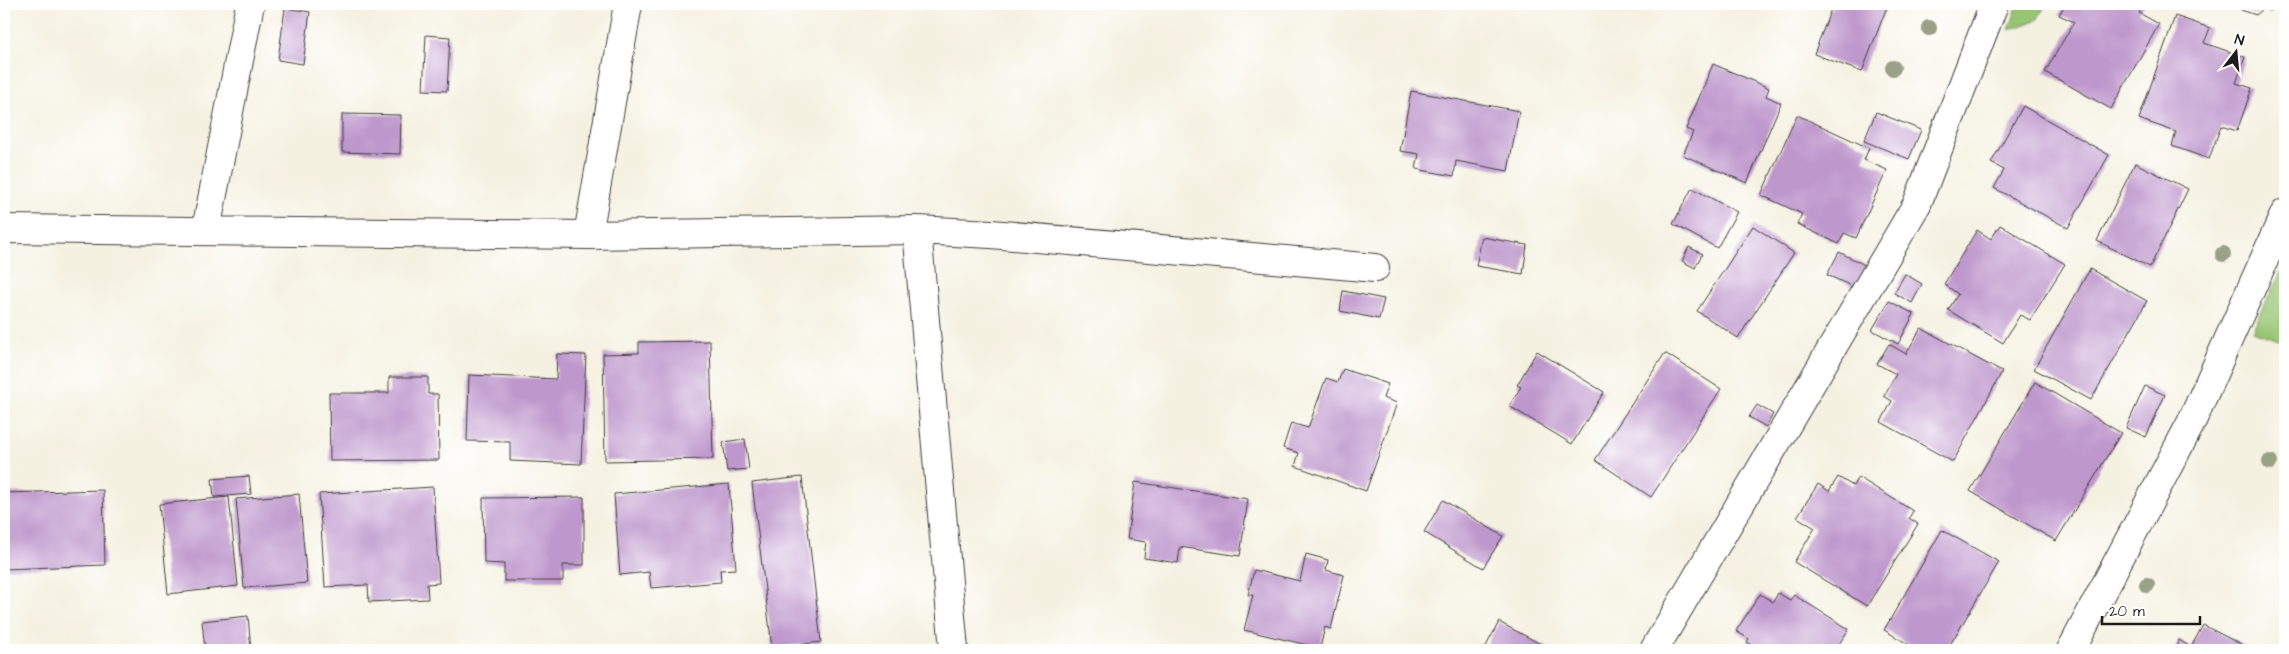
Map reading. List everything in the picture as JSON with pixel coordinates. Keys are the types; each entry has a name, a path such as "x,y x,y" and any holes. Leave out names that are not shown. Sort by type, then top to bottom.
{"street":[{"path":"206,230 250,4"},
{"path":"588,235 628,4"},
{"path":"1654,650 1917,204 1972,67 1994,4"},
{"path":"2071,650 2191,423 2285,213"},
{"path":"4,230 206,230 588,235 917,230 991,234 1375,268"},
{"path":"917,230 959,650"}],"green space":[{"path":"2018,4 2046,4 2037,20 2009,30"},
{"path":"2285,264 2285,342 2252,331"}],"building":[{"path":"1833,4 1888,4 1862,72 1814,54"},
{"path":"2065,4 2145,4 2139,13 2159,24 2111,109 2045,72 2074,22 2059,15"},
{"path":"2239,4 2273,4 2270,11 2263,9 2256,15 2241,10"},
{"path":"285,8 310,12 303,64 278,60"},
{"path":"2175,16 2210,28 2204,43 2245,57 2236,83 2252,88 2237,131 2221,126 2209,159 2172,146 2176,132 2139,119"},
{"path":"426,35 450,37 447,91 423,90"},
{"path":"1713,64 1769,88 1766,96 1781,103 1747,183 1683,155 1693,132 1686,129"},
{"path":"1411,91 1519,111 1508,171 1456,161 1454,176 1416,169 1419,154 1400,151"},
{"path":"2023,106 2109,155 2068,228 1994,188 2004,170 1991,163"},
{"path":"1876,112 1921,130 1909,159 1864,141"},
{"path":"342,114 401,115 400,154 342,152"},
{"path":"1797,115 1869,148 1864,160 1887,170 1856,238 1844,233 1839,244 1797,224 1802,214 1761,195"},
{"path":"2135,163 2188,189 2150,267 2097,241"},
{"path":"1692,188 1737,212 1717,248 1673,224"},
{"path":"2000,225 2065,264 2030,320 2020,315 2003,343 1948,310 1958,294 1944,284 1977,230 1991,239"},
{"path":"1753,226 1794,253 1738,338 1697,311"},
{"path":"1482,237 1527,245 1523,274 1476,266"},
{"path":"1689,247 1702,254 1695,268 1682,261"},
{"path":"1839,252 1867,266 1856,288 1827,275"},
{"path":"2090,269 2147,301 2091,400 2034,369"},
{"path":"1905,274 1922,284 1912,303 1894,293"},
{"path":"1343,291 1384,299 1379,319 1340,311"},
{"path":"1889,301 1914,314 1898,344 1872,330"},
{"path":"1921,328 2002,372 1953,462 1881,422 1892,401 1884,396 1896,374 1877,364 1889,344 1906,354"},
{"path":"710,341 713,459 605,461 603,354 639,353 639,342"},
{"path":"1537,351 1604,392 1572,444 1509,406 1521,387 1517,385"},
{"path":"1665,353 1721,389 1651,497 1595,460"},
{"path":"557,354 586,355 581,464 510,461 510,442 467,441 469,375 556,379"},
{"path":"1343,369 1388,384 1383,398 1397,403 1366,491 1295,466 1299,453 1283,448 1291,423 1308,428 1326,378 1338,382"},
{"path":"389,377 428,377 428,394 438,394 439,460 330,461 329,393 389,393"},
{"path":"2035,382 2121,433 2056,541 1970,491"},
{"path":"2145,386 2165,395 2146,437 2126,428"},
{"path":"1757,405 1773,414 1766,427 1749,417"},
{"path":"745,439 749,469 727,471 723,442"},
{"path":"249,476 251,494 214,497 212,479"},
{"path":"802,477 821,642 772,648 752,483"},
{"path":"1838,477 1853,486 1858,477 1913,511 1909,518 1918,524 1867,606 1794,562 1815,528 1797,517 1818,484 1829,491"},
{"path":"1135,482 1248,499 1240,556 1180,547 1178,563 1144,558 1146,542 1127,539"},
{"path":"729,484 736,569 720,570 721,582 651,588 649,572 620,575 614,494"},
{"path":"433,487 439,583 427,584 428,599 369,602 368,585 325,587 319,494"},
{"path":"103,490 105,565 4,569 4,493"},
{"path":"299,494 307,583 244,588 236,499"},
{"path":"229,497 238,586 168,594 159,504"},
{"path":"584,497 584,565 563,565 563,581 504,581 504,564 484,563 483,498"},
{"path":"1443,500 1503,536 1483,568 1424,532"},
{"path":"1942,530 1999,562 1947,650 1918,650 1884,630"},
{"path":"1306,554 1328,560 1326,570 1344,575 1331,629 1325,627 1320,648 1244,630 1253,595 1248,595 1254,570 1300,581"},
{"path":"1778,593 1790,600 1794,595 1849,629 1835,650 1760,650 1747,642 1749,639 1736,631 1760,594 1773,602"},
{"path":"248,616 251,650 205,650 202,621"},
{"path":"1499,622 1552,650 1484,650"},
{"path":"2203,625 2252,650 2174,650 2179,640 2191,647"}]}
